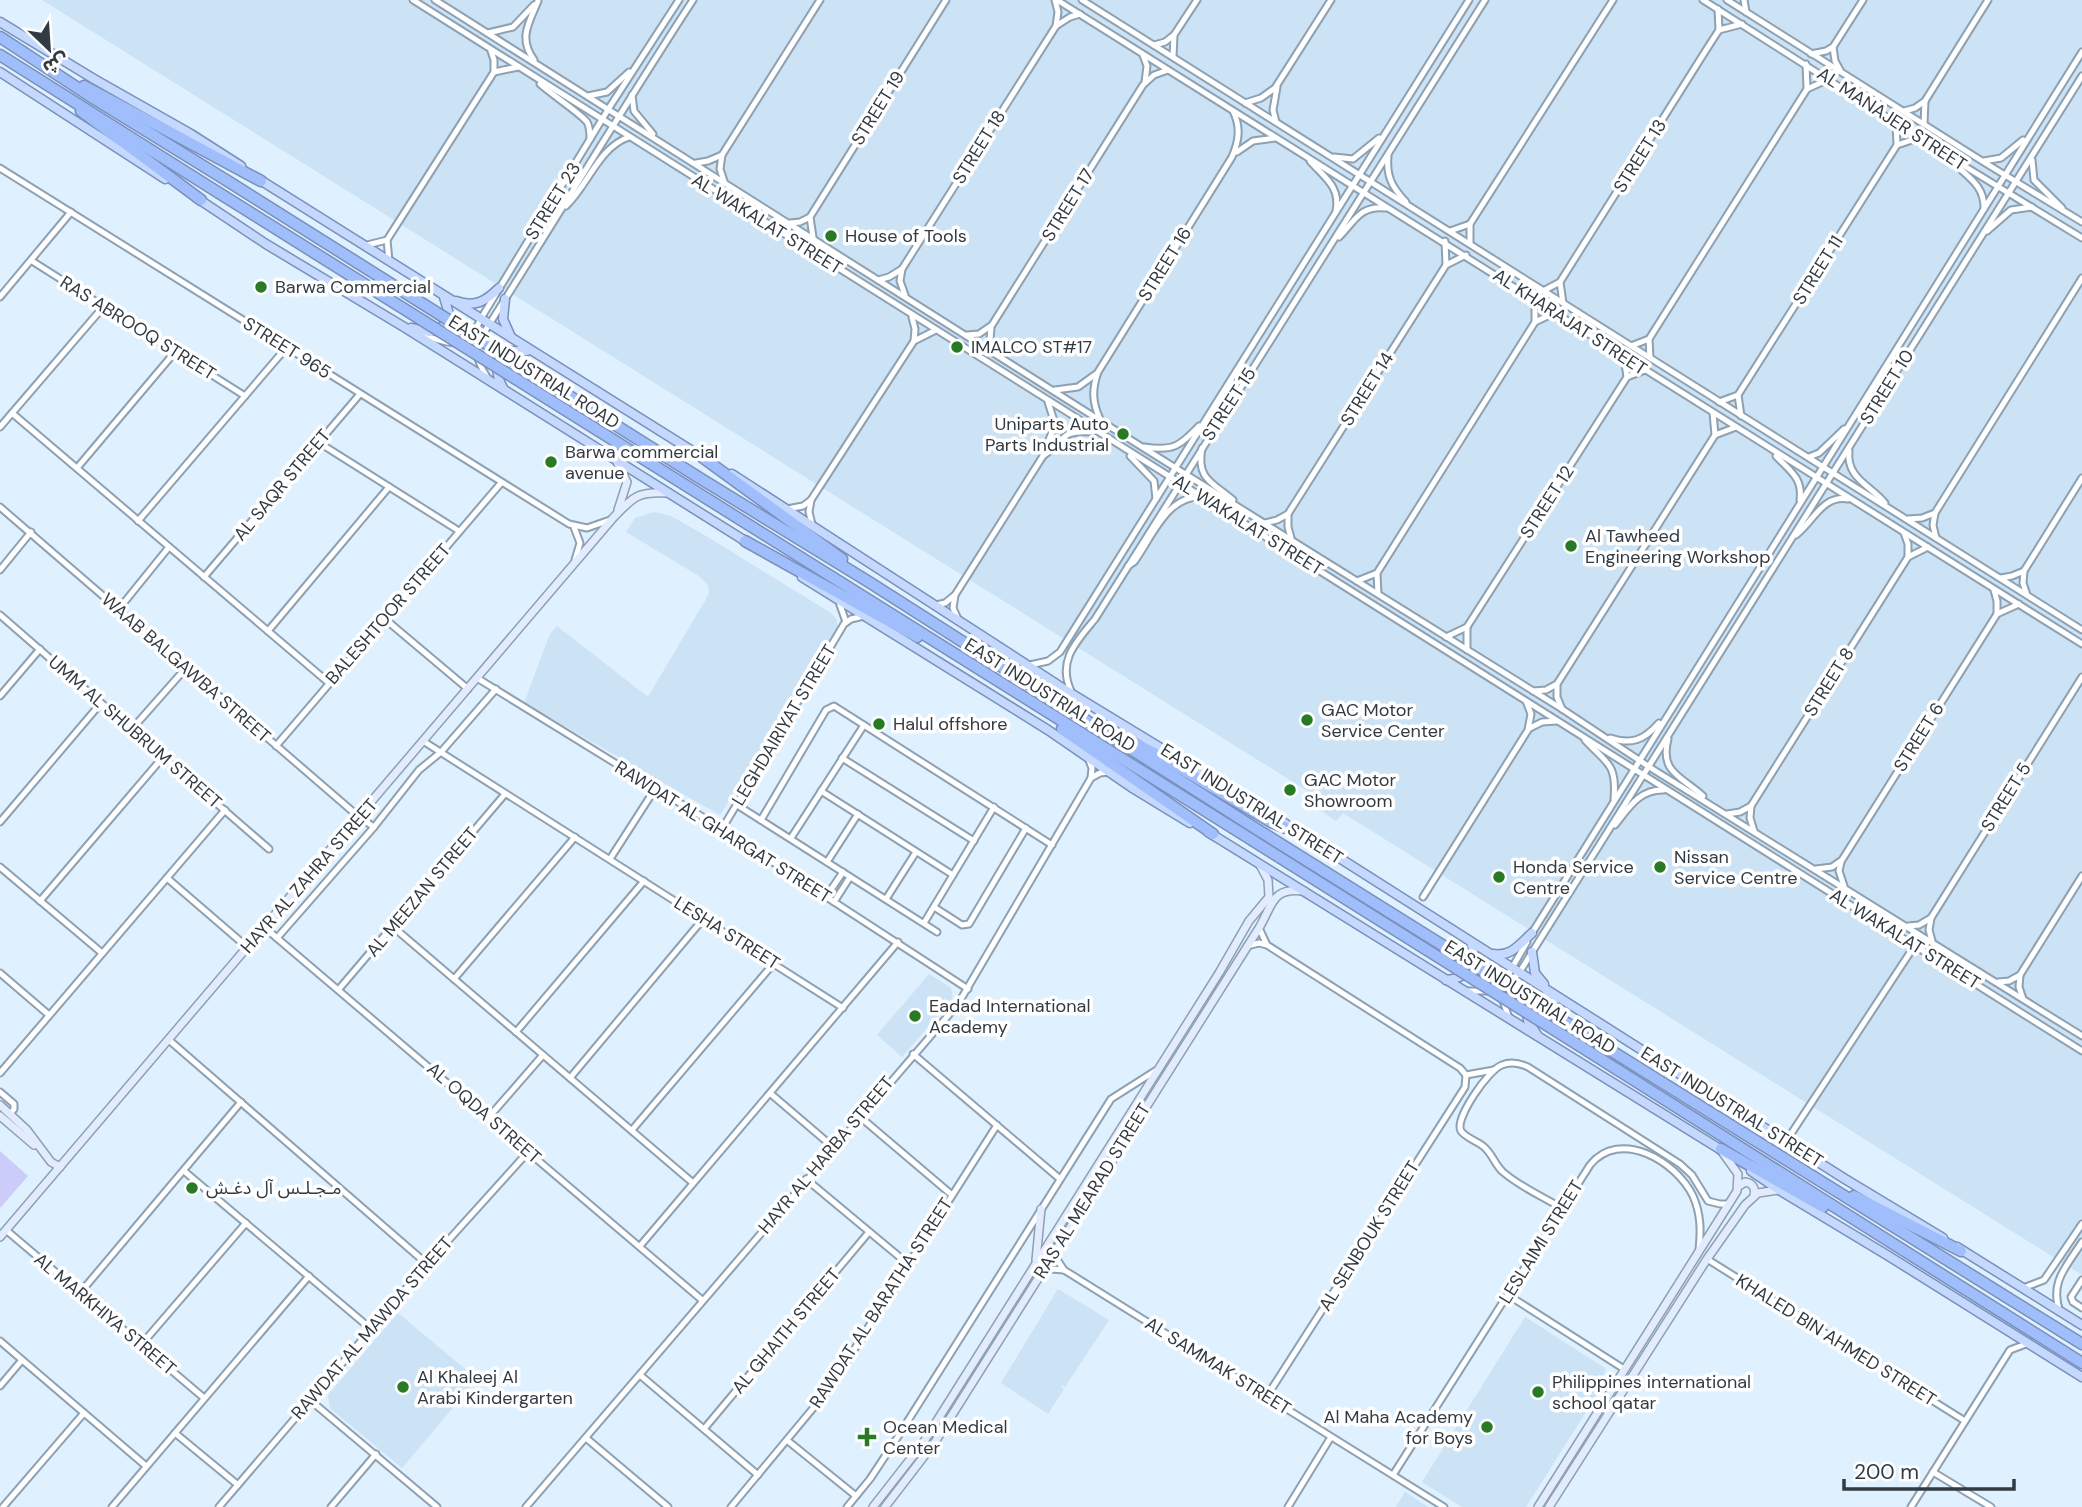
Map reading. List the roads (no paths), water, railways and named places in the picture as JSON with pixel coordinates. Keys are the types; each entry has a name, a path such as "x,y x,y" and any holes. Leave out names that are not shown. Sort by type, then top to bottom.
{"highway":[{"name":"EAST INDUSTRIAL ROAD","path":"0,37 93,98 869,582 1258,830 2082,1344"},
{"name":"EAST INDUSTRIAL ROAD","path":"0,55 2082,1363"},
{"path":"64,77 118,103 261,181"},
{"path":"56,90 201,200"},
{"path":"702,457 820,541 869,582"},
{"path":"745,541 888,622 947,649"},
{"path":"1015,693 1089,749 1213,834"},
{"path":"1102,730 1154,752 1271,822 1301,834"},
{"path":"1721,1150 1828,1210 1874,1231"},
{"path":"1828,1185 1863,1199 1961,1251"}],"main road":[{"name":"EAST INDUSTRIAL ROAD","path":"0,22 191,134 480,320 787,509 1026,664"},
{"name":"EAST INDUSTRIAL ROAD","path":"0,72 266,244 615,458 1087,756 1171,813 1213,834"},
{"path":"404,327 430,332 442,328 449,318 444,297 472,305 484,301 499,288"},
{"path":"505,299 503,319 516,342"},
{"path":"505,390 497,372 503,355 517,350 536,355"},
{"name":"EAST INDUSTRIAL STREET","path":"1026,664 2082,1325"},
{"path":"1213,834 2082,1377"},
{"path":"1483,951 1498,955 1507,954 1532,933"},
{"path":"1446,980 1461,978 1472,968 1474,954 1471,942"},
{"path":"1532,952 1535,973 1550,992"},
{"path":"1540,1039 1528,1021 1527,1010 1530,1004 1544,996 1571,1005"}],"street":[{"name":"AL WAKALAT STREET","path":"412,0 2082,1051"},
{"name":"AL WAKALAT STREET","path":"435,0 619,114 995,355 1562,709 1648,766 2082,1036"},
{"name":"STREET 23","path":"475,339 476,327 499,288 678,0"},
{"name":"STREET 23","path":"475,339 489,325 562,211 632,93 693,0"},
{"path":"724,183 720,169 722,155 820,0"},
{"name":"STREET 19","path":"810,217 946,0"},
{"path":"1056,0 1056,26"},
{"name":"AL KHARAJAT STREET","path":"1056,0 1444,241 1772,451 2082,644"},
{"path":"1154,45 1165,42 1174,35 1196,0"},
{"path":"1245,103 1266,95 1278,84 1331,0"},
{"name":"STREET 15","path":"1026,664 1048,662 1060,652 1469,0"},
{"name":"STREET 15","path":"1072,694 1065,673 1068,658 1485,0"},
{"path":"1470,244 1470,224 1613,0"},
{"name":"AL MANAJER STREET","path":"1703,0 2082,238"},
{"name":"AL MANAJER STREET","path":"1727,0 2082,222"},
{"path":"1744,0 1746,12"},
{"path":"1811,54 1833,47 1863,0"},
{"path":"1904,111 1915,108 1924,101 1988,0"},
{"path":"488,33 513,27 538,1"},
{"path":"536,63 527,49 524,37 538,1"},
{"name":"AL KHARAJAT STREET","path":"1086,2 2082,629"},
{"path":"1718,9 1719,30 1742,24"},
{"path":"1056,26 1080,14"},
{"name":"STREET 18","path":"902,269 1056,26"},
{"name":"STREET 13","path":"1560,282 1719,30"},
{"path":"1173,57 1174,35"},
{"path":"1833,47 1835,61 1843,74"},
{"path":"363,245 375,245 387,240 494,72 490,49"},
{"name":"STREET 10","path":"1515,970 1532,933 2082,52"},
{"path":"1142,53 1147,71 1143,85"},
{"path":"1806,64 1807,89"},
{"name":"STREET 23","path":"589,96 607,92 636,65"},
{"path":"494,72 519,67"},
{"name":"STREET 17","path":"992,325 1143,85 1154,75 1168,70"},
{"path":"530,75 555,98 583,117 588,125 590,140"},
{"name":"STREET 10","path":"1501,990 1532,952 2082,76"},
{"path":"1650,358 1649,339 1807,89 1830,79"},
{"path":"1278,84 1273,110 1278,124"},
{"path":"632,93 634,111 660,141"},
{"path":"1924,101 1924,124"},
{"name":"STREET 16","path":"1101,421 1093,401 1098,372 1232,157 1239,131 1233,111"},
{"path":"1896,122 1897,145 1921,137"},
{"name":"STREET 15","path":"1325,154 1353,159 1384,133"},
{"name":"STREET 10","path":"1982,161 2007,155 2031,133"},
{"name":"STREET 23","path":"562,211 576,197 612,145 629,137"},
{"name":"STREET 16","path":"1232,157 1253,141 1279,138"},
{"name":"STREET 11","path":"1738,395 1897,145"},
{"path":"1389,153 1387,172 1390,182 1411,207"},
{"path":"1303,154 1334,188 1337,200 1335,215"},
{"path":"693,163 708,162 722,155"},
{"path":"1948,156 1978,184 1984,209"},
{"path":"2032,156 2034,180 2064,211"},
{"name":"STREET 965","path":"0,167 574,527"},
{"name":"STREET 15","path":"1333,241 1365,210 1376,207 1390,209"},
{"name":"STREET 10","path":"1982,235 2011,210 2035,207"},
{"path":"0,297 71,212"},
{"path":"788,223 800,222 810,217 813,239"},
{"path":"1449,231 1470,224"},
{"path":"387,240 389,261"},
{"path":"1444,241 1446,265 1466,255"},
{"name":"RAS ABROOQ STREET","path":"32,261 245,396"},
{"name":"STREET 14","path":"1288,514 1446,265"},
{"path":"878,280 902,269"},
{"path":"902,269 901,287 907,298"},
{"path":"1936,538 1933,526 1935,513 2082,278"},
{"path":"1542,291 1560,282 1563,304"},
{"path":"1378,594 1377,573 1535,322 1535,301"},
{"path":"0,427 104,306"},
{"path":"1535,322 1554,313"},
{"path":"787,509 803,506 811,500 914,341 912,317"},
{"path":"964,335 979,334 992,325"},
{"path":"992,325 990,340 995,355"},
{"path":"404,327 447,343 462,343 475,339 480,363 492,382"},
{"path":"914,341 935,331"},
{"path":"1631,346 1649,339"},
{"path":"138,521 286,348"},
{"path":"77,468 175,352"},
{"path":"1624,357 1627,377 1645,370"},
{"name":"STREET 16","path":"1054,390 1078,387 1098,372"},
{"name":"STREET 12","path":"1467,627 1627,377"},
{"name":"AL SAQR STREET","path":"204,577 360,394"},
{"path":"1719,402 1738,395 1741,416"},
{"path":"929,603 945,603 956,595 1043,456 1055,424 1048,401"},
{"path":"12,413 329,683"},
{"path":"1713,413 1715,435"},
{"name":"STREET 15","path":"1142,447 1164,450 1175,447 1188,438 1208,416"},
{"name":"STREET 10","path":"1808,457 1819,453 1849,425"},
{"path":"1533,691 1546,690 1557,684 1715,435 1736,427"},
{"path":"1043,456 1068,433 1078,430 1096,432"},
{"path":"318,442 459,531"},
{"path":"1203,444 1200,465 1204,476 1241,508"},
{"path":"1849,448 1849,464 1853,474 1889,508"},
{"path":"1126,451 1154,481 1156,502"},
{"path":"1772,451 1798,478 1801,490 1799,506"},
{"name":"HAYR AL ZAHRA STREET","path":"615,458 627,482 615,516"},
{"path":"2027,595 2023,583 2024,571 2082,478"},
{"name":"BALESHTOOR STREET","path":"276,746 501,482"},
{"path":"268,631 389,487"},
{"name":"HAYR AL ZAHRA STREET","path":"0,1237 615,516 640,494 671,494"},
{"name":"STREET 15","path":"1125,568 1134,562 1178,502 1189,497 1203,497"},
{"name":"STREET 10","path":"1791,539 1823,505 1836,499 1850,499"},
{"path":"811,500 809,512 814,528"},
{"name":"WAAB BALGAWBA STREET","path":"0,507 185,669 374,827"},
{"path":"1907,519 1922,518 1935,513"},
{"path":"1265,523 1288,514"},
{"path":"1288,514 1291,539"},
{"path":"572,569 580,543 574,527 591,527 615,516"},
{"path":"0,570 31,532"},
{"path":"1904,532 1908,557 1928,547"},
{"path":"118,610 169,547"},
{"name":"STREET 8","path":"1751,806 1908,557"},
{"path":"2000,578 2024,571"},
{"path":"1357,581 1377,573"},
{"path":"1993,588 1997,614 2019,604"},
{"path":"956,595 954,611 962,624"},
{"path":"838,601 846,622 864,616"},
{"name":"STREET 6","path":"1842,860 1997,614"},
{"name":"UMM AL SHUBRUM STREET","path":"0,615 269,849"},
{"path":"385,618 468,689"},
{"name":"LEGHDAIRIYAT STREET","path":"722,829 846,622"},
{"path":"1446,637 1467,627 1467,650"},
{"path":"0,696 40,649"},
{"path":"132,729 185,669"},
{"name":"STREET 5","path":"1930,918 2082,677"},
{"name":"RAWDAT AL GHARGAT STREET","path":"477,678 722,829 968,989"},
{"path":"1557,684 1557,697 1562,709"},
{"path":"277,938 374,827 419,770 441,752 496,689"},
{"path":"1423,897 1528,730 1531,714 1525,700"},
{"path":"0,822 102,703"},
{"path":"761,820 826,710 836,707 1052,845"},
{"name":"STREET 10","path":"1601,735 1620,741 1636,741 1649,734 1670,710"},
{"path":"1528,730 1542,722 1561,721"},
{"path":"790,838 864,725"},
{"path":"1671,729 1666,747 1668,764 1675,774 1711,805"},
{"path":"1581,735 1611,766 1614,774 1614,801"},
{"name":"LESHA STREET","path":"423,741 843,1008"},
{"path":"1087,756 1092,768 1091,778"},
{"path":"40,901 163,757"},
{"path":"842,758 974,841"},
{"path":"1091,778 1100,773 1111,772"},
{"name":"HAYR AL HARBA STREET","path":"526,1507 859,1116 958,1004 1091,778"},
{"path":"610,859 656,789"},
{"name":"STREET 10","path":"1606,834 1643,793 1667,790"},
{"path":"821,791 953,875"},
{"name":"AL MEEZAN STREET","path":"339,989 505,794"},
{"path":"737,805 937,932"},
{"path":"1726,814 1740,812 1751,806"},
{"path":"1751,806 1750,818 1754,831"},
{"path":"924,923 994,807"},
{"path":"0,1073 225,810"},
{"path":"827,862 858,814"},
{"path":"934,907 962,925 968,925 1026,828"},
{"path":"454,979 575,837"},
{"path":"886,899 916,852"},
{"name":"RAS AL MEARAD STREET","path":"885,1507 935,1442 1158,1069 1249,922 1266,902 1270,893 1267,876 1255,859"},
{"path":"1814,868 1832,867 1842,860"},
{"path":"1842,860 1840,877 1845,889"},
{"path":"0,867 102,953"},
{"path":"826,897 843,872"},
{"path":"2023,999 2019,987 2020,975 2082,876"},
{"path":"834,902 850,877"},
{"path":"167,878 247,947"},
{"path":"516,1032 644,881"},
{"name":"RAS AL MEARAD STREET","path":"873,1507 923,1443 1037,1270 1056,1249 1259,928 1277,895 1286,891 1305,891"},
{"path":"570,1078 704,918"},
{"path":"1907,926 1920,925 1930,918"},
{"path":"1930,918 1932,943"},
{"path":"1249,922 1259,928 1266,945"},
{"path":"392,926 693,1183"},
{"name":"AL OQDA STREET","path":"264,927 702,1300"},
{"path":"640,1246 898,942"},
{"path":"1247,946 1259,943 1266,945 1460,1068 1466,1075 1494,1070"},
{"path":"1787,1140 1914,945"},
{"path":"632,1130 774,963"},
{"path":"0,973 50,1015"},
{"path":"1996,982 2009,981 2020,975"},
{"path":"1464,991 1501,990 1511,1021"},
{"path":"169,1040 427,1264"},
{"path":"913,1054 1060,1179"},
{"path":"489,1117 543,1055"},
{"path":"1563,1209 1502,1171 1490,1152 1461,1131 1461,1117 1494,1070 1502,1064 1514,1062 1528,1067 1680,1164 1692,1175 1708,1201 1720,1205 1729,1204"},
{"name":"RAS AL MEARAD STREET","path":"847,1507 897,1438 1111,1099 1158,1069"},
{"name":"AL SENBOUK STREET","path":"1267,1396 1465,1087 1466,1075"},
{"path":"0,1092 14,1104 14,1110 10,1114"},
{"path":"771,1094 833,1147"},
{"path":"80,1293 241,1102"},
{"path":"0,1105 27,1130 51,1162 60,1167"},
{"path":"0,1116 48,1161 51,1177"},
{"path":"859,1116 952,1195"},
{"name":"RAWDAT AL BARATHA STREET","path":"731,1507 829,1389 997,1125"},
{"name":"LESLAIMI STREET","path":"1393,1475 1596,1158 1614,1148 1630,1149 1666,1165 1687,1186 1700,1219 1699,1252"},
{"path":"1721,1150 1736,1170 1739,1186"},
{"name":"RAWDAT AL MAWDA STREET","path":"219,1507 427,1264 528,1152"},
{"path":"184,1171 371,1329"},
{"path":"806,1179 908,1264"},
{"path":"1538,1507 1739,1186 1745,1182 1752,1184 1755,1189 1754,1196 1707,1259 1549,1507"},
{"path":"1754,1196 1765,1191 1779,1190"},
{"path":"1041,1209 1037,1270 1064,1270"},
{"path":"141,1345 246,1223"},
{"path":"2022,1288 2044,1280 2082,1224"},
{"name":"AL MARKHIYA STREET","path":"6,1230 204,1398"},
{"name":"AL GHAITH STREET","path":"704,1429 869,1232"},
{"path":"2060,1312 2056,1296 2057,1283 2082,1241"},
{"path":"1056,1249 1058,1261 1064,1270"},
{"name":"KHALED BIN AHMED STREET","path":"1707,1259 1965,1421"},
{"name":"AL SAMMAK STREET","path":"1064,1270 1444,1507"},
{"path":"112,1507 309,1276"},
{"path":"2082,1280 2071,1297 2073,1302 2082,1308"},
{"path":"1508,1295 1624,1369"},
{"path":"1911,1507 2010,1350 2009,1331"},
{"path":"0,1341 146,1466"},
{"path":"2010,1350 2030,1343"},
{"path":"0,1386 22,1360"},
{"path":"640,1375 758,1475"},
{"path":"310,1400 438,1507"},
{"path":"3,1507 84,1413"},
{"path":"175,1433 238,1485"},
{"path":"1288,1507 1331,1437"},
{"path":"586,1438 668,1507"},
{"path":"788,1441 856,1496"},
{"path":"331,1507 376,1454"},
{"path":"1933,1472 1991,1507"}],"place":[{"name":"House of Tools","path":"831,236"},
{"name":"Barwa Commercial","path":"261,287"},
{"name":"IMALCO ST#17","path":"957,347"},
{"name":"Uniparts Auto Parts Industrial","path":"1123,434"},
{"name":"Barwa commercial avenue","path":"551,462"},
{"name":"Al Tawheed Engineering Workshop","path":"1571,546"},
{"name":"GAC Motor Service Center","path":"1307,720"},
{"name":"Halul offshore","path":"879,724"},
{"name":"GAC Motor Showroom","path":"1290,790"},
{"name":"Nissan Service Centre","path":"1660,867"},
{"name":"Honda Service Centre","path":"1499,877"},
{"name":"Eadad International Academy","path":"915,1016"},
{"name":"مـجـلـس آل دغـش","path":"192,1188"},
{"name":"Al Khaleej Al Arabi Kindergarten","path":"403,1387"},
{"name":"Philippines international school qatar","path":"1538,1392"},
{"name":"Al Maha Academy for Boys","path":"1487,1427"},
{"name":"Ocean Medical Center","path":"867,1437"}]}
